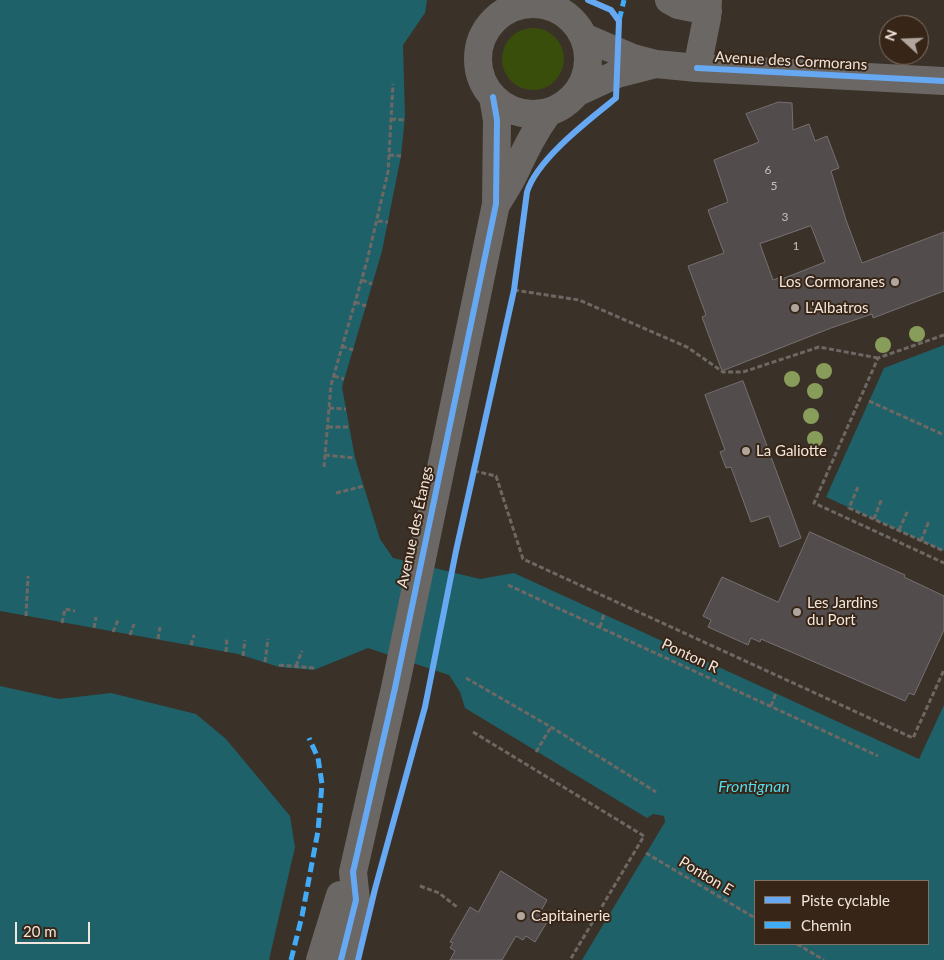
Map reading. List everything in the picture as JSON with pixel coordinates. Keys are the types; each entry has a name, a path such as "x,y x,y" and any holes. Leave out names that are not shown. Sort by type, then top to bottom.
{"street":[{"path":"669,0 678,5 708,6 697,68"},
{"path":"550,3 579,27 584,37 588,51 585,80 578,92 560,108 548,113 533,115 518,113 505,107 493,98 485,86 480,74 479,46 493,12 504,12 519,6 550,3"},
{"name":"Avenue des Cormorans","path":"584,37 633,58 656,64 944,82"},
{"name":"Avenue des Cormorans","path":"578,92 617,74 656,64"},
{"name":"Avenue des Étangs","path":"320,960 338,898 353,872 395,688 496,204 497,120 493,98"},
{"name":"Avenue des Étangs","path":"496,204 514,173 525,148 548,113"},
{"name":"Avenue des Étangs","path":"342,960 356,900 353,872"}],"path":[{"path":"324,467 334,376 378,221 388,172 393,84"},
{"path":"391,119 405,120"},
{"path":"389,156 401,156"},
{"path":"378,221 388,222"},
{"path":"362,280 372,284"},
{"path":"514,290 579,300 687,348 723,372 743,372 819,347 878,358 944,335"},
{"path":"355,302 366,306"},
{"path":"342,346 353,350"},
{"path":"878,358 814,503 944,563"},
{"path":"334,376 344,379"},
{"path":"869,401 944,434"},
{"path":"329,408 346,409"},
{"path":"328,427 349,427"},
{"path":"325,455 355,458"},
{"path":"474,472 496,476 522,559 913,738 944,670"},
{"path":"336,493 364,486"},
{"path":"858,487 849,508 944,551"},
{"path":"874,519 882,498"},
{"path":"899,530 908,510"},
{"path":"921,541 929,521"},
{"path":"26,616 28,576"},
{"path":"62,623 65,609 75,611"},
{"path":"600,627 604,614"},
{"path":"94,628 96,617"},
{"path":"113,632 118,620"},
{"path":"130,635 134,624"},
{"path":"158,639 160,627"},
{"path":"192,645 194,635"},
{"path":"226,652 227,637"},
{"path":"265,662 268,639"},
{"path":"243,656 245,640"},
{"path":"296,666 302,652"},
{"path":"279,665 314,668 314,670"},
{"path":"466,678 551,727 656,792"},
{"path":"771,706 776,693"},
{"path":"536,752 551,727"},
{"path":"473,732 644,836 570,960"},
{"path":"420,886 438,893 457,908"},
{"path":"799,945 824,960"}],"green space":[{"path":"527,28 539,28 555,37 562,47 564,59 562,71 555,81 539,90 527,90 516,85 507,76 502,65 502,53 507,42 516,33"}],"water":[{"name":"Frontignan","path":"0,0 427,0 425,13 403,45 405,116 401,156 382,251 342,387 355,458 380,539 393,558 480,579 514,573 919,759 944,705 944,960 582,960 665,822 664,816 653,814 647,818 465,708 460,692 449,675 368,648 314,670 279,667 238,654 0,611"},
{"path":"944,345 944,551 826,497 884,368"},
{"path":"0,686 59,699 111,693 196,714 226,739 290,816 295,847 269,960 0,960"}],"building":[{"path":"779,102 792,103 793,130 809,124 815,141 827,136 839,168 831,171 862,263 944,232 944,291 873,318 872,314 831,328 722,371 702,317 706,315 688,266 724,253 708,210 728,202 714,160 759,142 746,114","holes":["811,226 825,262 782,279 781,277 773,280 760,244"]},
{"name":"La Galiotte","path":"743,381 801,538 780,547 769,516 751,522 731,467 726,468 720,452 725,450 705,395"},
{"name":"Les Jardins du Port","path":"810,532 905,575 904,577 944,596 944,630 914,695 909,693 905,701 761,639 760,642 751,638 748,645 708,627 711,620 703,616 722,577 778,602"},
{"name":"Capitainerie","path":"501,871 547,900 541,911 550,917 535,942 526,936 523,940 516,936 502,960 450,960 455,951 450,948 453,943 450,942 470,907 478,912"}],"marked path":[{"path":"619,21 624,0"},
{"path":"291,960 302,916 318,831 322,784 318,758 309,738"}],"cycle path":[{"path":"358,960 375,889 425,707 456,551 514,290 527,192 541,166 553,153 579,128 616,98 619,21 611,10 588,0"},
{"path":"697,68 944,81"},
{"path":"341,960 356,900 353,872 395,688 496,204 497,120 493,97"}],"place":[{"name":"Los Cormoranes","path":"895,282"},
{"name":"L'Albatros","path":"795,308"},
{"name":"La Galiotte","path":"746,451"},
{"name":"Les Jardins du Port","path":"797,612"},
{"name":"Capitainerie","path":"521,916"}]}
